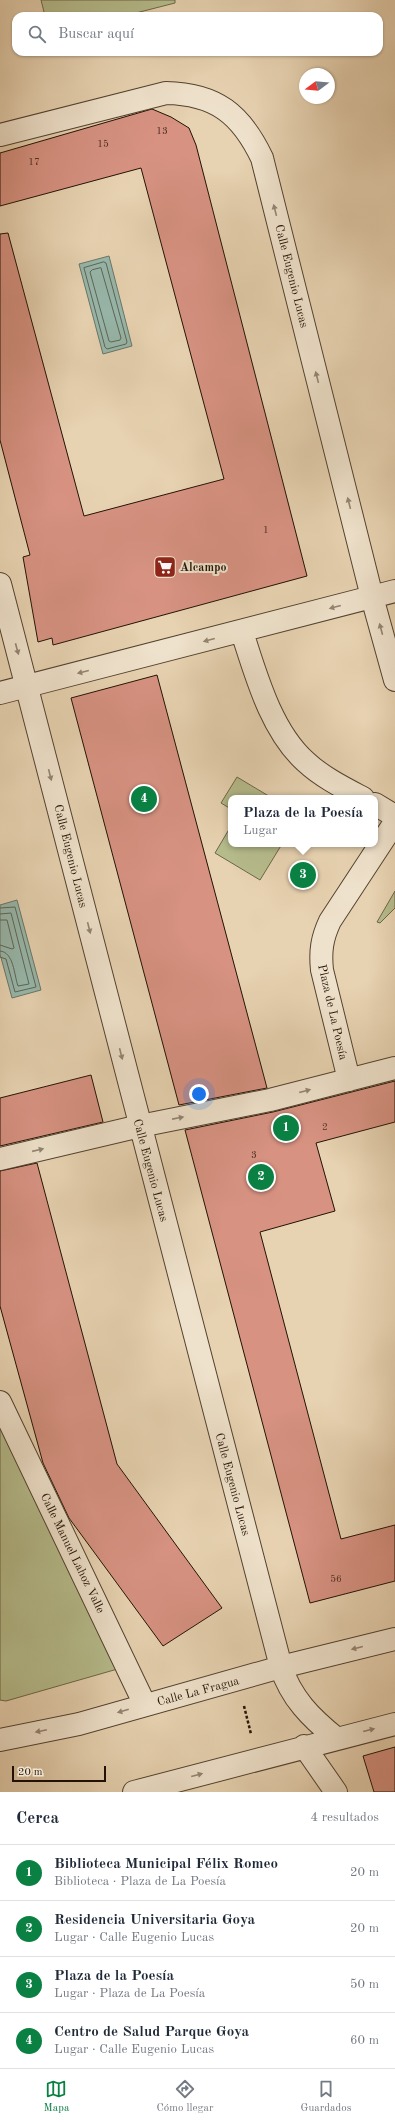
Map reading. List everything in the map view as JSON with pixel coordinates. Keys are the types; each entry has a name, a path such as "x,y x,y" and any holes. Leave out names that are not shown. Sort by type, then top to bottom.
{"street":[{"name":"Calle Eugenio Lucas","path":"0,136 166,93 186,93 221,106 234,116 251,135 262,158 372,597 395,680"},
{"name":"Calle Eugenio Lucas","path":"0,584 281,1667 291,1691 300,1705 336,1738"},
{"path":"0,693 242,632 395,591"},
{"path":"242,632 261,692 283,734 306,762 358,795"},
{"path":"378,806 395,816"},
{"name":"Plaza de La Poesía","path":"349,1080 322,970 320,954 323,938 330,921 395,822"},
{"path":"0,1159 140,1126 270,1100 395,1068"},
{"name":"Calle Manuel Lahoz Valle","path":"0,1402 145,1705"},
{"name":"Calle La Fragua","path":"0,1740 79,1724 281,1667 395,1639"},
{"path":"134,1792 304,1746 395,1724"},
{"path":"304,1746 336,1792"}],"path":[{"path":"238,1680 258,1759"}],"green space":[{"path":"41,0 175,0 175,3 140,12 44,12"},
{"path":"237,777 267,795 228,795 228,807 221,803"},
{"path":"228,831 228,847 280,847 260,880 215,853"},
{"path":"395,891 395,908 380,923 377,922"},
{"path":"0,1402 128,1666 6,1701 0,1700"}],"water":[{"path":"109,256 132,346 103,354 79,264"},
{"path":"17,900 41,990 12,998 0,954 0,905"}],"building":[{"path":"152,109 171,117 189,128 196,145 307,576 53,645 52,638 38,642 23,557 30,555 0,440 0,234 8,233 84,516 224,479 141,168 0,206 0,153"},
{"path":"157,675 267,1088 179,1105 71,698"},
{"path":"91,1075 103,1122 0,1146 0,1098"},
{"path":"395,1081 395,1122 316,1143 335,1211 260,1232 341,1539 395,1525 395,1581 310,1603 185,1130 273,1112"},
{"path":"37,1163 117,1464 222,1608 163,1646 69,1518 43,1463 0,1306 0,1171"},
{"path":"395,1747 395,1792 374,1792 363,1756"}],"place":[{"name":"Alcampo","path":"165,567"},
{"name":"Centro de Salud Parque Goya","path":"144,799"},
{"name":"Plaza de la Poesía","path":"303,875"},
{"name":"Biblioteca Municipal Félix Romeo","path":"286,1128"},
{"name":"Residencia Universitaria Goya","path":"261,1177"}]}
